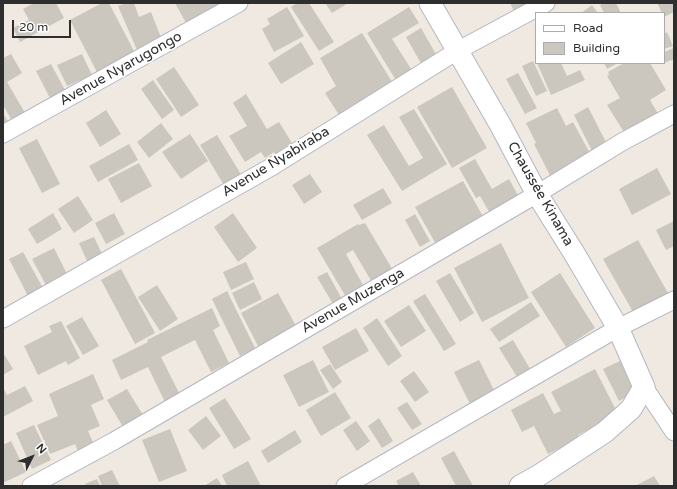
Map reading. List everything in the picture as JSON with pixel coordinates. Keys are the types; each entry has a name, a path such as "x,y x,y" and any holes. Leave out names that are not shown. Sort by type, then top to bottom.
{"street":[{"name":"Avenue Nyarugongo","path":"3,134 239,3"},
{"name":"Chaussée Kinama","path":"430,3 501,126 537,194 618,328 644,387"},
{"name":"Avenue Nyabiraba","path":"3,318 273,166 457,52 546,3"},
{"name":"Avenue Muzenga","path":"31,486 114,442 537,194 622,142 674,114"},
{"path":"345,486 618,328 674,300"},
{"path":"520,486 538,476 605,432 631,409 644,387 674,432"}],"building":[{"path":"34,3 56,3 64,18 20,42 13,28 29,20 23,9"},
{"path":"102,3 109,3 137,57 99,76 70,20"},
{"path":"126,3 134,3 139,17 151,12 162,40 137,50 118,6"},
{"path":"175,3 224,3 186,23"},
{"path":"297,3 309,3 334,42 319,51 291,7"},
{"path":"325,3 348,3 332,13"},
{"path":"510,3 529,3 514,11"},
{"path":"604,3 616,3 620,12 604,12 600,5"},
{"path":"657,3 674,3 674,12 665,16 665,12 662,12"},
{"path":"592,5 597,12 582,12"},
{"path":"287,7 304,36 274,52 262,29 270,24 267,19"},
{"path":"409,7 419,23 392,39 413,72 397,82 367,33"},
{"path":"421,28 437,56 422,65 406,37"},
{"path":"667,32 673,46 665,49 665,33"},
{"path":"362,33 394,85 351,110 350,108 339,115 325,93 336,86 320,58"},
{"path":"301,42 314,64 281,84 268,63"},
{"path":"674,48 674,59 665,63 665,52"},
{"path":"11,54 22,73 7,82 28,118 15,126 3,105 3,58"},
{"path":"82,54 92,75 67,86 57,65"},
{"path":"533,61 547,91 536,96 522,66"},
{"path":"51,64 66,92 51,100 36,71"},
{"path":"537,64 561,64 567,76 580,70 585,80 551,95"},
{"path":"604,64 616,64 607,69"},
{"path":"622,64 651,64 666,90 650,100 660,117 627,137 607,105 620,98 607,76 609,75 608,72"},
{"path":"174,67 199,105 181,117 156,79"},
{"path":"518,73 537,108 525,114 506,79"},
{"path":"153,80 174,110 162,119 141,89"},
{"path":"452,87 487,148 452,168 417,107"},
{"path":"246,94 267,129 279,122 292,143 275,154 274,152 265,158 261,152 245,162 229,136 247,126 233,103"},
{"path":"588,107 609,148 594,155 574,115"},
{"path":"557,108 566,126 573,122 592,157 553,181 534,144 536,143 526,123"},
{"path":"414,109 447,164 402,191 367,135 384,125 409,166 423,158 399,117"},
{"path":"106,110 121,134 100,147 86,123"},
{"path":"3,113 12,129 3,134"},
{"path":"161,123 173,139 149,158 137,142"},
{"path":"190,134 208,161 181,179 162,152"},
{"path":"217,135 242,176 225,187 200,145"},
{"path":"37,139 60,184 42,193 19,148"},
{"path":"129,144 138,160 98,182 89,166"},
{"path":"475,159 492,189 509,179 520,199 491,215 480,196 476,198 459,168"},
{"path":"139,163 152,186 121,203 108,179"},
{"path":"657,168 671,194 632,215 619,189"},
{"path":"310,174 322,192 304,204 292,185"},
{"path":"463,181 485,220 437,246 415,207"},
{"path":"383,188 392,203 362,220 353,205"},
{"path":"78,196 93,220 74,233 58,209"},
{"path":"53,213 62,229 37,244 28,229"},
{"path":"114,213 125,234 106,244 95,223"},
{"path":"233,213 257,248 238,262 214,227"},
{"path":"415,214 430,241 420,247 405,220"},
{"path":"674,221 674,246 666,250 656,230"},
{"path":"365,223 394,272 373,284 353,250 346,254 364,287 346,297 317,248 358,224"},
{"path":"94,237 103,256 88,263 79,243"},
{"path":"638,240 668,293 633,312 603,259"},
{"path":"501,243 529,298 482,322 454,268"},
{"path":"54,248 68,276 47,287 32,259"},
{"path":"23,252 43,288 28,296 9,259"},
{"path":"246,262 254,279 231,290 223,272"},
{"path":"121,269 155,333 135,344 101,280"},
{"path":"327,272 342,299 333,304 317,277"},
{"path":"450,273 474,313 460,322 436,281"},
{"path":"560,273 595,328 566,347 531,292"},
{"path":"254,282 262,299 240,310 232,293"},
{"path":"157,285 178,319 160,331 138,297"},
{"path":"227,291 255,348 240,356 212,299"},
{"path":"278,293 296,326 258,346 241,313"},
{"path":"425,294 456,344 444,351 413,301"},
{"path":"531,302 540,316 499,342 490,329"},
{"path":"409,305 426,331 401,347 384,321"},
{"path":"212,308 220,326 213,330 229,363 211,372 195,340 161,357 180,395 165,402 148,367 121,380 112,360 148,342 147,340"},
{"path":"82,317 99,346 83,355 66,326"},
{"path":"377,318 402,356 388,366 363,328"},
{"path":"61,321 80,358 68,365 66,361 38,375 24,346 52,332 49,326"},
{"path":"356,328 369,351 335,370 322,347"},
{"path":"513,340 532,372 519,380 499,348"},
{"path":"4,354 13,369 3,375 3,355"},
{"path":"313,360 329,392 299,407 283,375"},
{"path":"479,360 497,396 472,408 454,372"},
{"path":"620,361 635,392 619,401 603,369"},
{"path":"330,364 342,382 333,389 320,370"},
{"path":"595,369 618,414 578,435 579,439 548,454 534,426 522,432 511,410 543,393 554,414 561,411 551,392"},
{"path":"414,371 429,392 415,402 400,381"},
{"path":"93,374 104,399 91,405 100,426 88,431 96,449 80,456 75,444 50,454 37,425 58,416 49,394"},
{"path":"25,386 33,401 3,417 3,387 7,395"},
{"path":"127,389 143,415 123,427 107,400"},
{"path":"335,392 351,418 321,436 306,410"},
{"path":"225,398 251,439 234,449 209,408"},
{"path":"407,402 422,424 412,430 397,408"},
{"path":"206,416 221,436 203,450 188,430"},
{"path":"379,418 393,441 382,448 368,426"},
{"path":"356,421 370,441 357,451 343,430"},
{"path":"34,425 51,460 32,469 16,433"},
{"path":"170,429 187,471 159,482 142,440"},
{"path":"295,430 302,442 268,463 261,451"},
{"path":"11,441 26,472 3,483 3,445"},
{"path":"454,451 473,486 456,486 441,458"},
{"path":"248,461 261,486 227,486 222,475"},
{"path":"112,470 120,486 102,486 98,476"},
{"path":"413,472 421,486 399,486 396,481"},
{"path":"654,476 660,486 635,486"},
{"path":"217,478 222,486 204,486"},
{"path":"97,479 100,486 85,486 85,484"}]}
